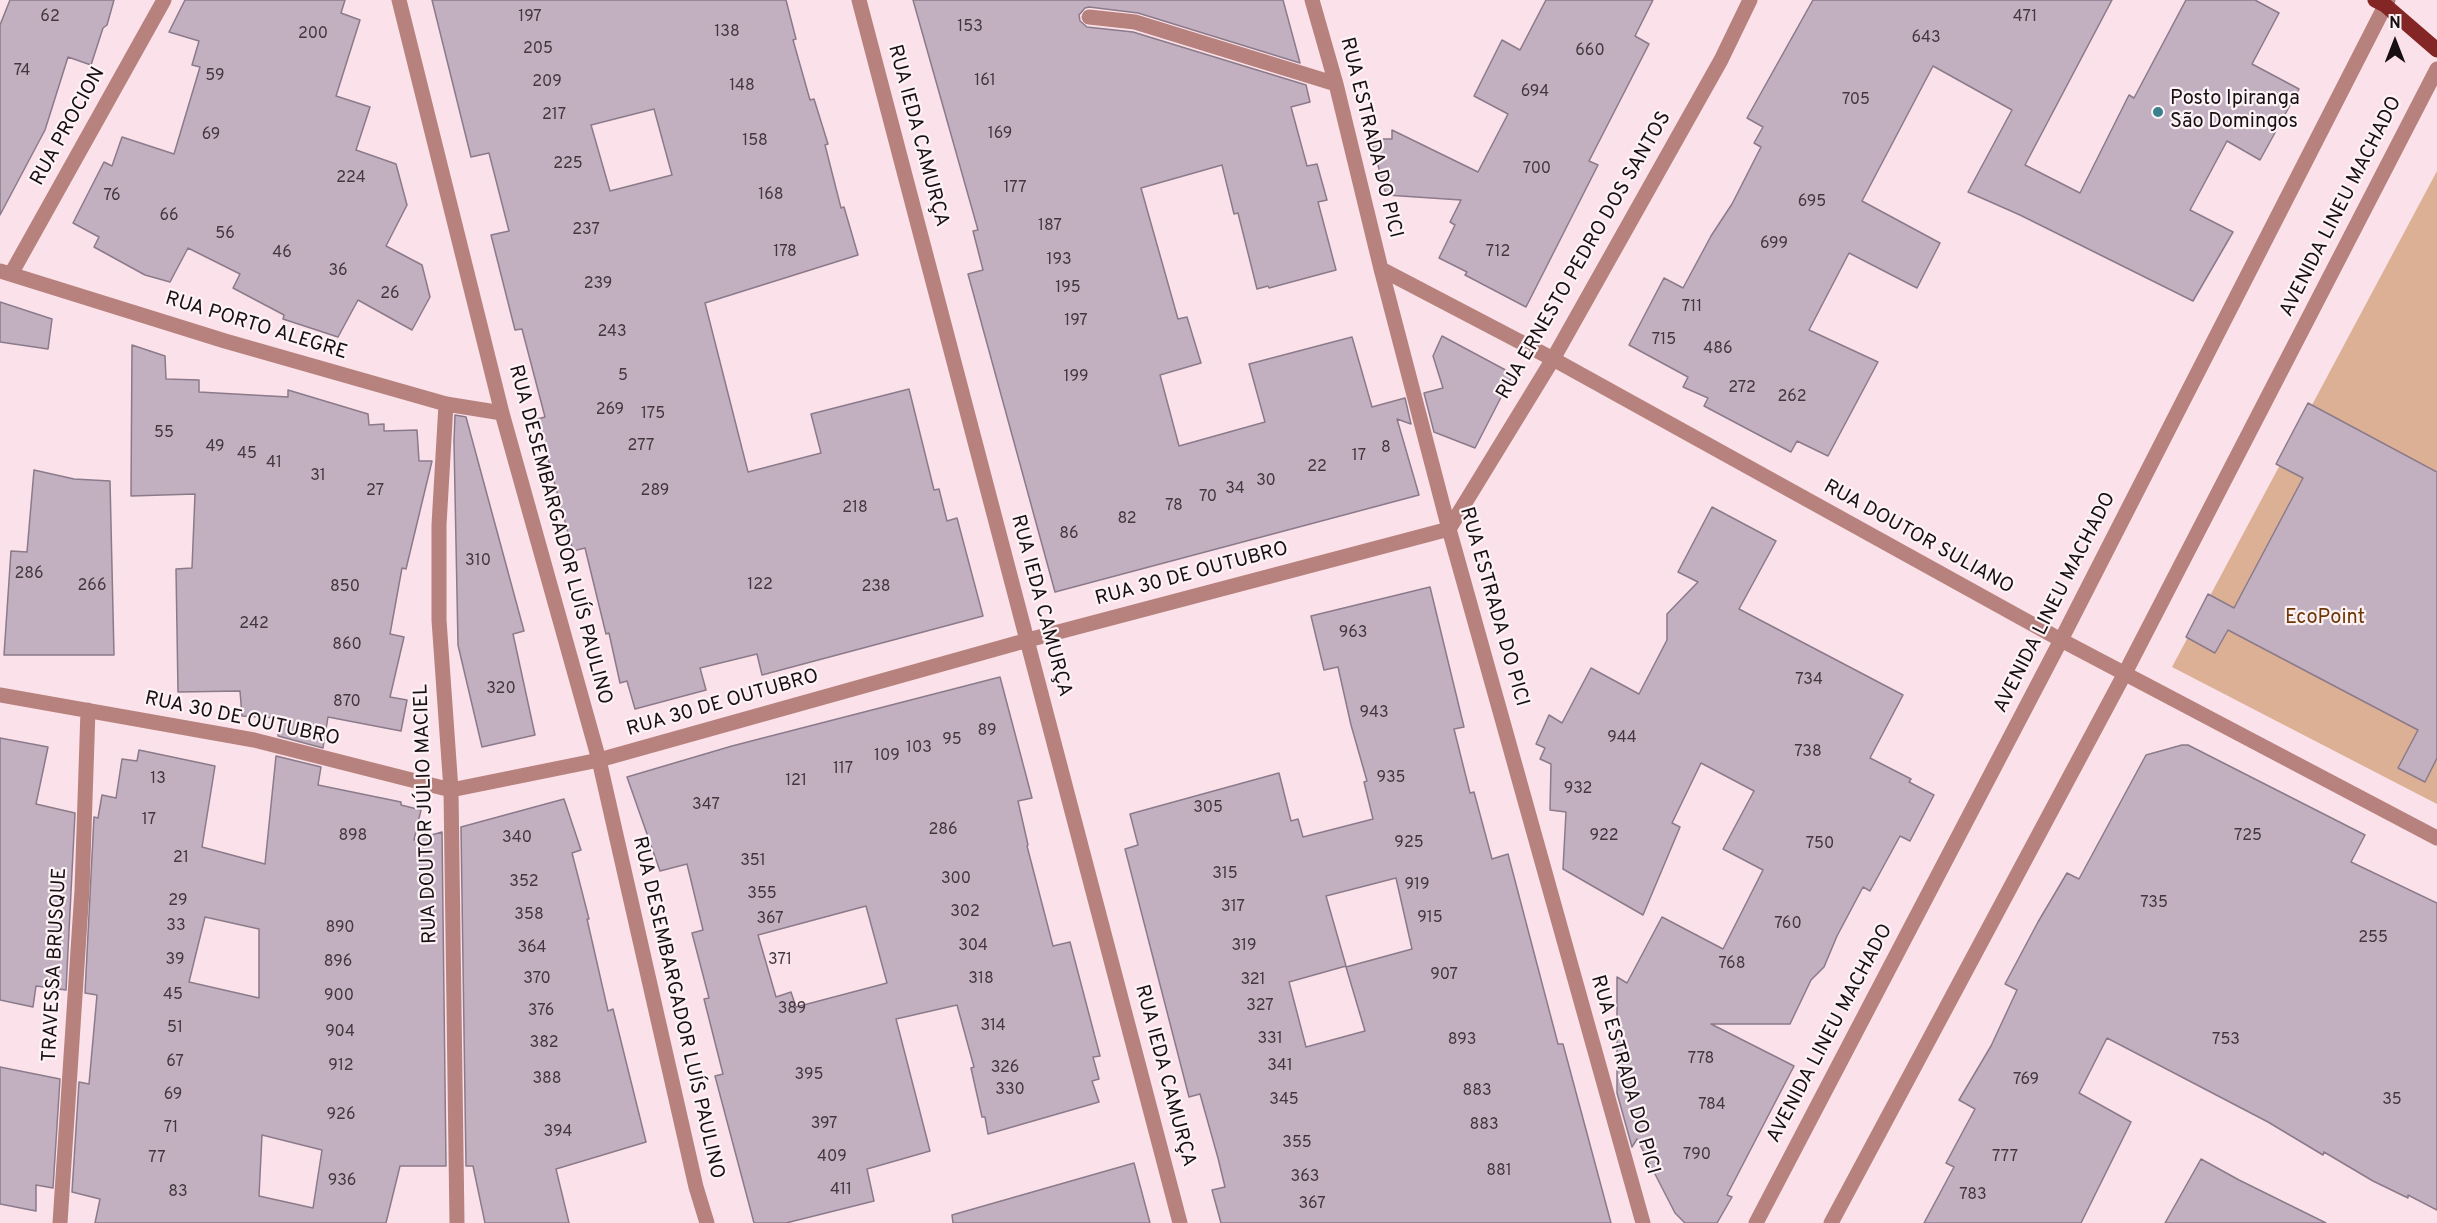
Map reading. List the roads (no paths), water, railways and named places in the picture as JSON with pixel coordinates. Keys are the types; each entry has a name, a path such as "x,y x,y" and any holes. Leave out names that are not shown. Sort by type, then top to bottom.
{"main road":[{"path":"2382,2 2437,50"}],"street":[{"name":"RUA PROCION","path":"5,272 164,0"},
{"name":"RUA DESEMBARGADOR LUÍS PAULINO","path":"399,0 502,413 599,760 696,1187 707,1223"},
{"name":"RUA IEDA CAMURÇA","path":"859,0 1180,1223"},
{"name":"RUA ESTRADA DO PICI","path":"1312,0 1336,84 1381,269 1449,529 1643,1223"},
{"name":"RUA ERNESTO PEDRO DOS SANTOS","path":"1449,529 1553,359 1721,60 1750,0"},
{"name":"AVENIDA LINEU MACHADO","path":"1756,1223 2061,640 2382,2"},
{"path":"1089,17 1135,22 1336,84"},
{"name":"AVENIDA LINEU MACHADO","path":"1831,1223 2125,673 2437,69"},
{"name":"RUA DOUTOR SULIANO","path":"1381,269 1553,359 2061,640 2437,838"},
{"name":"RUA PORTO ALEGRE","path":"5,272 225,341 446,404 502,413"},
{"name":"RUA DOUTOR JÚLIO MACIEL","path":"446,404 440,525 439,621 451,790 457,1223"},
{"name":"RUA 30 DE OUTUBRO","path":"0,695 254,741 451,790 599,760 1028,640 1449,529"},
{"name":"TRAVESSA BRUSQUE","path":"60,1223 82,890 88,710"}],"place":[{"name":"Posto Ipiranga São Domingos","path":"2158,112"}],"park label":[{"name":"EcoPoint","path":"2325,619"}]}
